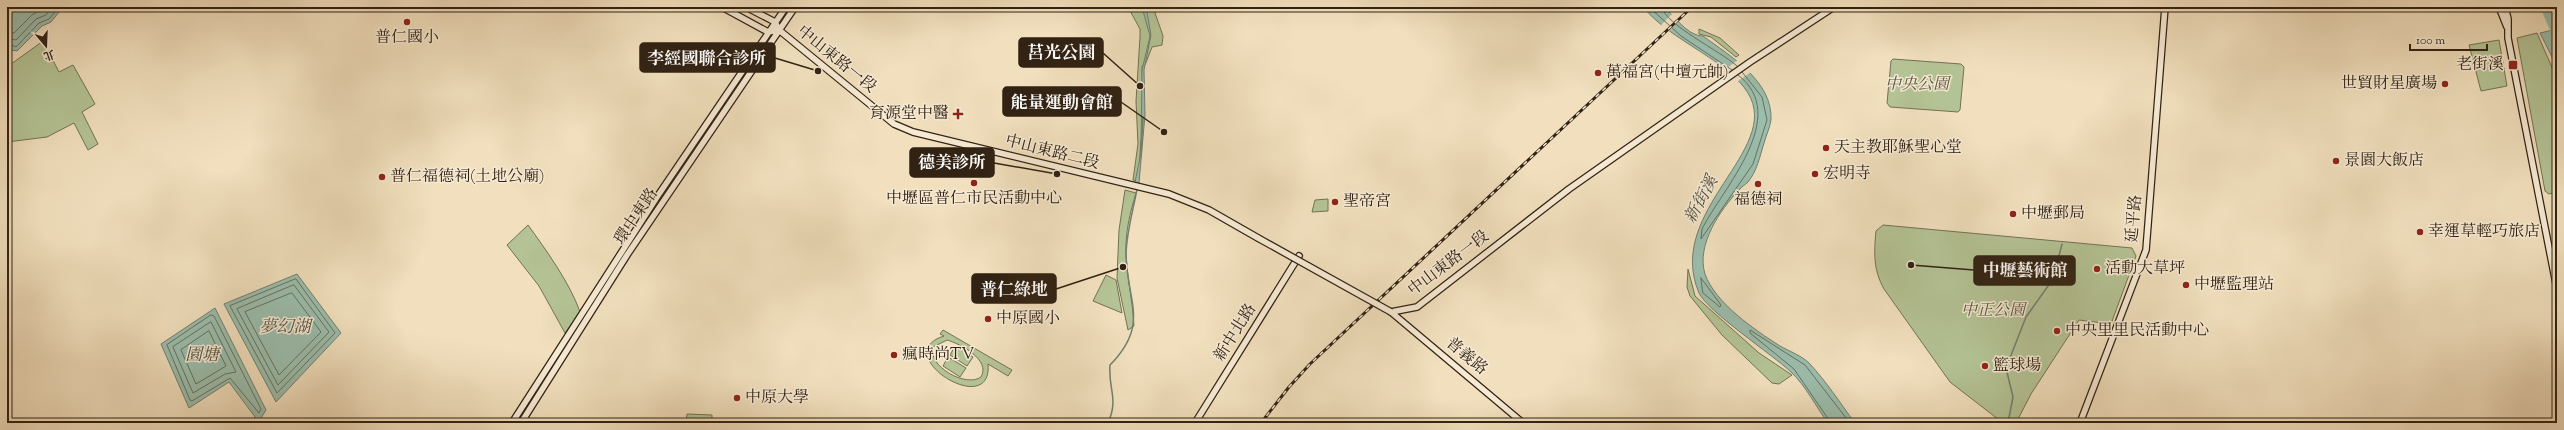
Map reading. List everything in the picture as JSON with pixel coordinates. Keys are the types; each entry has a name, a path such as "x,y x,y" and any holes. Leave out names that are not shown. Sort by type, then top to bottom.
{"main road":[{"path":"722,7 768,32 779,30 775,22 746,7"},
{"name":"環中東路","path":"512,423 657,197 786,7"},
{"name":"環中東路","path":"521,423 627,255 795,7"},
{"name":"中山東路一段","path":"1391,312 1417,306 1569,189 1728,79 1750,62 1834,7"},
{"name":"延平路","path":"2080,423 2146,250 2165,7"},
{"path":"2499,7 2507,29 2557,289"},
{"path":"2505,7 2508,19 2507,29"},
{"name":"中山東路一段","path":"779,30 894,124 913,132 941,138"},
{"name":"中山東路二段","path":"941,138 1141,187 1188,201 1391,312"},
{"name":"新中北路","path":"1195,423 1299,256"},
{"name":"普義路","path":"1391,312 1522,423"}],"green space":[{"path":"1128,7 1153,7 1163,36 1162,45 1152,47 1145,65 1142,66 1143,115 1138,181 1133,180 1138,144 1136,101 1140,29"},
{"path":"1699,29 1720,38 1739,55 1736,57 1711,37 1699,34"},
{"path":"2537,33 2557,79 2557,192 2549,194 2545,191 2517,38"},
{"path":"2499,40 2507,86 2481,91 2469,45"},
{"path":"43,41 59,72 73,65 95,104 82,112 98,144 88,150 74,123 47,137 7,142 7,67"},
{"name":"中央公園","path":"1893,59 1961,64 1964,67 1960,110 1958,112 1890,107 1887,103 1891,61"},
{"path":"1125,190 1136,193 1126,238 1127,263 1134,326 1128,330 1117,278 1119,230"},
{"path":"1328,199 1328,211 1312,212 1315,200"},
{"path":"528,225 564,278 580,312 565,333 539,286 507,245"},
{"name":"中正公園","path":"1883,225 2132,248 2136,256 2111,324 2079,320 2031,394 2016,423 2003,423 1950,382 1884,289 1880,282 1875,261 1876,231"},
{"path":"1688,269 1695,296 1759,353 1792,375 1779,384 1772,383 1722,335 1690,296 1687,287"},
{"path":"1106,275 1116,280 1122,313 1093,301"},
{"path":"943,330 1012,370 1008,376 988,364 985,380 975,386 961,385 946,378 934,368 928,356 930,345 944,336 940,334","holes":["947,340 967,349 978,359 982,365 983,371 981,377 974,380 966,380 949,373 936,361 933,354 933,347"]},
{"path":"955,346 973,357 967,366 950,355"},
{"path":"948,357 966,368 960,377 943,366"},
{"path":"687,414 712,415 712,423 686,423"}],"water":[{"path":"7,7 63,7 51,22 42,26 17,51 11,50 7,45"},
{"path":"1142,7 1146,7 1151,35 1144,70 1145,115 1139,183 1135,182 1141,153 1142,70 1150,36"},
{"name":"新街溪","path":"1643,7 1664,7 1692,33 1703,36 1737,61 1748,71 1765,93 1770,106 1771,120 1758,163 1751,178 1724,207 1712,229 1704,251 1703,263 1705,274 1717,295 1737,315 1770,340 1806,360 1827,385 1855,423 1828,423 1806,390 1791,372 1714,311 1699,293 1692,263 1697,235 1708,209 1739,160 1750,137 1755,115 1748,93 1739,81 1727,70 1668,30"},
{"path":"2557,29 2557,67 2540,33"},
{"name":"夢幻湖","path":"297,274 341,333 276,402 224,304"},
{"name":"園塘","path":"215,308 266,410 258,423 252,423 255,417 229,382 189,408 161,344"}],"pier":[{"path":"1673,13 1681,20 1668,32 1661,25"},
{"path":"1739,59 1751,72 1737,82 1723,71"}],"waterway":[{"name":"老街溪","path":"2545,7 2557,35"},
{"path":"1141,153 1143,117"},
{"path":"1108,423 1113,407 1110,365 1130,337 1133,324 1132,298 1127,270 1126,253 1129,228 1137,189"},
{"path":"2008,423 2013,397 2006,368 2026,317 2053,279 2062,244"},
{"path":"1945,423 1969,419"}],"railway":[{"path":"1261,423 1289,387 1310,364 1692,7"}],"place":[{"name":"普仁國小","path":"407,22"},
{"name":"老街溪","path":"2513,65"},
{"name":"李經國聯合診所","path":"818,71"},
{"name":"萬福宮(中壇元帥)","path":"1598,73"},
{"name":"世貿財星廣場","path":"2445,84"},
{"name":"莒光公園","path":"1140,86"},
{"name":"育源堂中醫","path":"958,114"},
{"name":"能量運動會館","path":"1164,132"},
{"name":"天主教耶穌聖心堂","path":"1826,148"},
{"name":"景園大飯店","path":"2336,161"},
{"name":"德美診所","path":"1057,174"},
{"name":"宏明寺","path":"1815,174"},
{"name":"普仁福德祠(土地公廟)","path":"382,177"},
{"name":"中壢區普仁市民活動中心","path":"974,183"},
{"name":"福德祠","path":"1758,184"},
{"name":"聖帝宮","path":"1335,202"},
{"name":"中壢郵局","path":"2013,214"},
{"name":"幸運草輕巧旅店","path":"2420,232"},
{"name":"中壢藝術館","path":"1911,265"},
{"name":"普仁綠地","path":"1123,267"},
{"name":"活動大草坪","path":"2097,269"},
{"name":"中壢監理站","path":"2186,285"},
{"name":"中原國小","path":"988,319"},
{"name":"中央里里民活動中心","path":"2057,331"},
{"name":"瘋時尚TV","path":"894,355"},
{"name":"籃球場","path":"1985,366"},
{"name":"中原大學","path":"737,398"}]}
